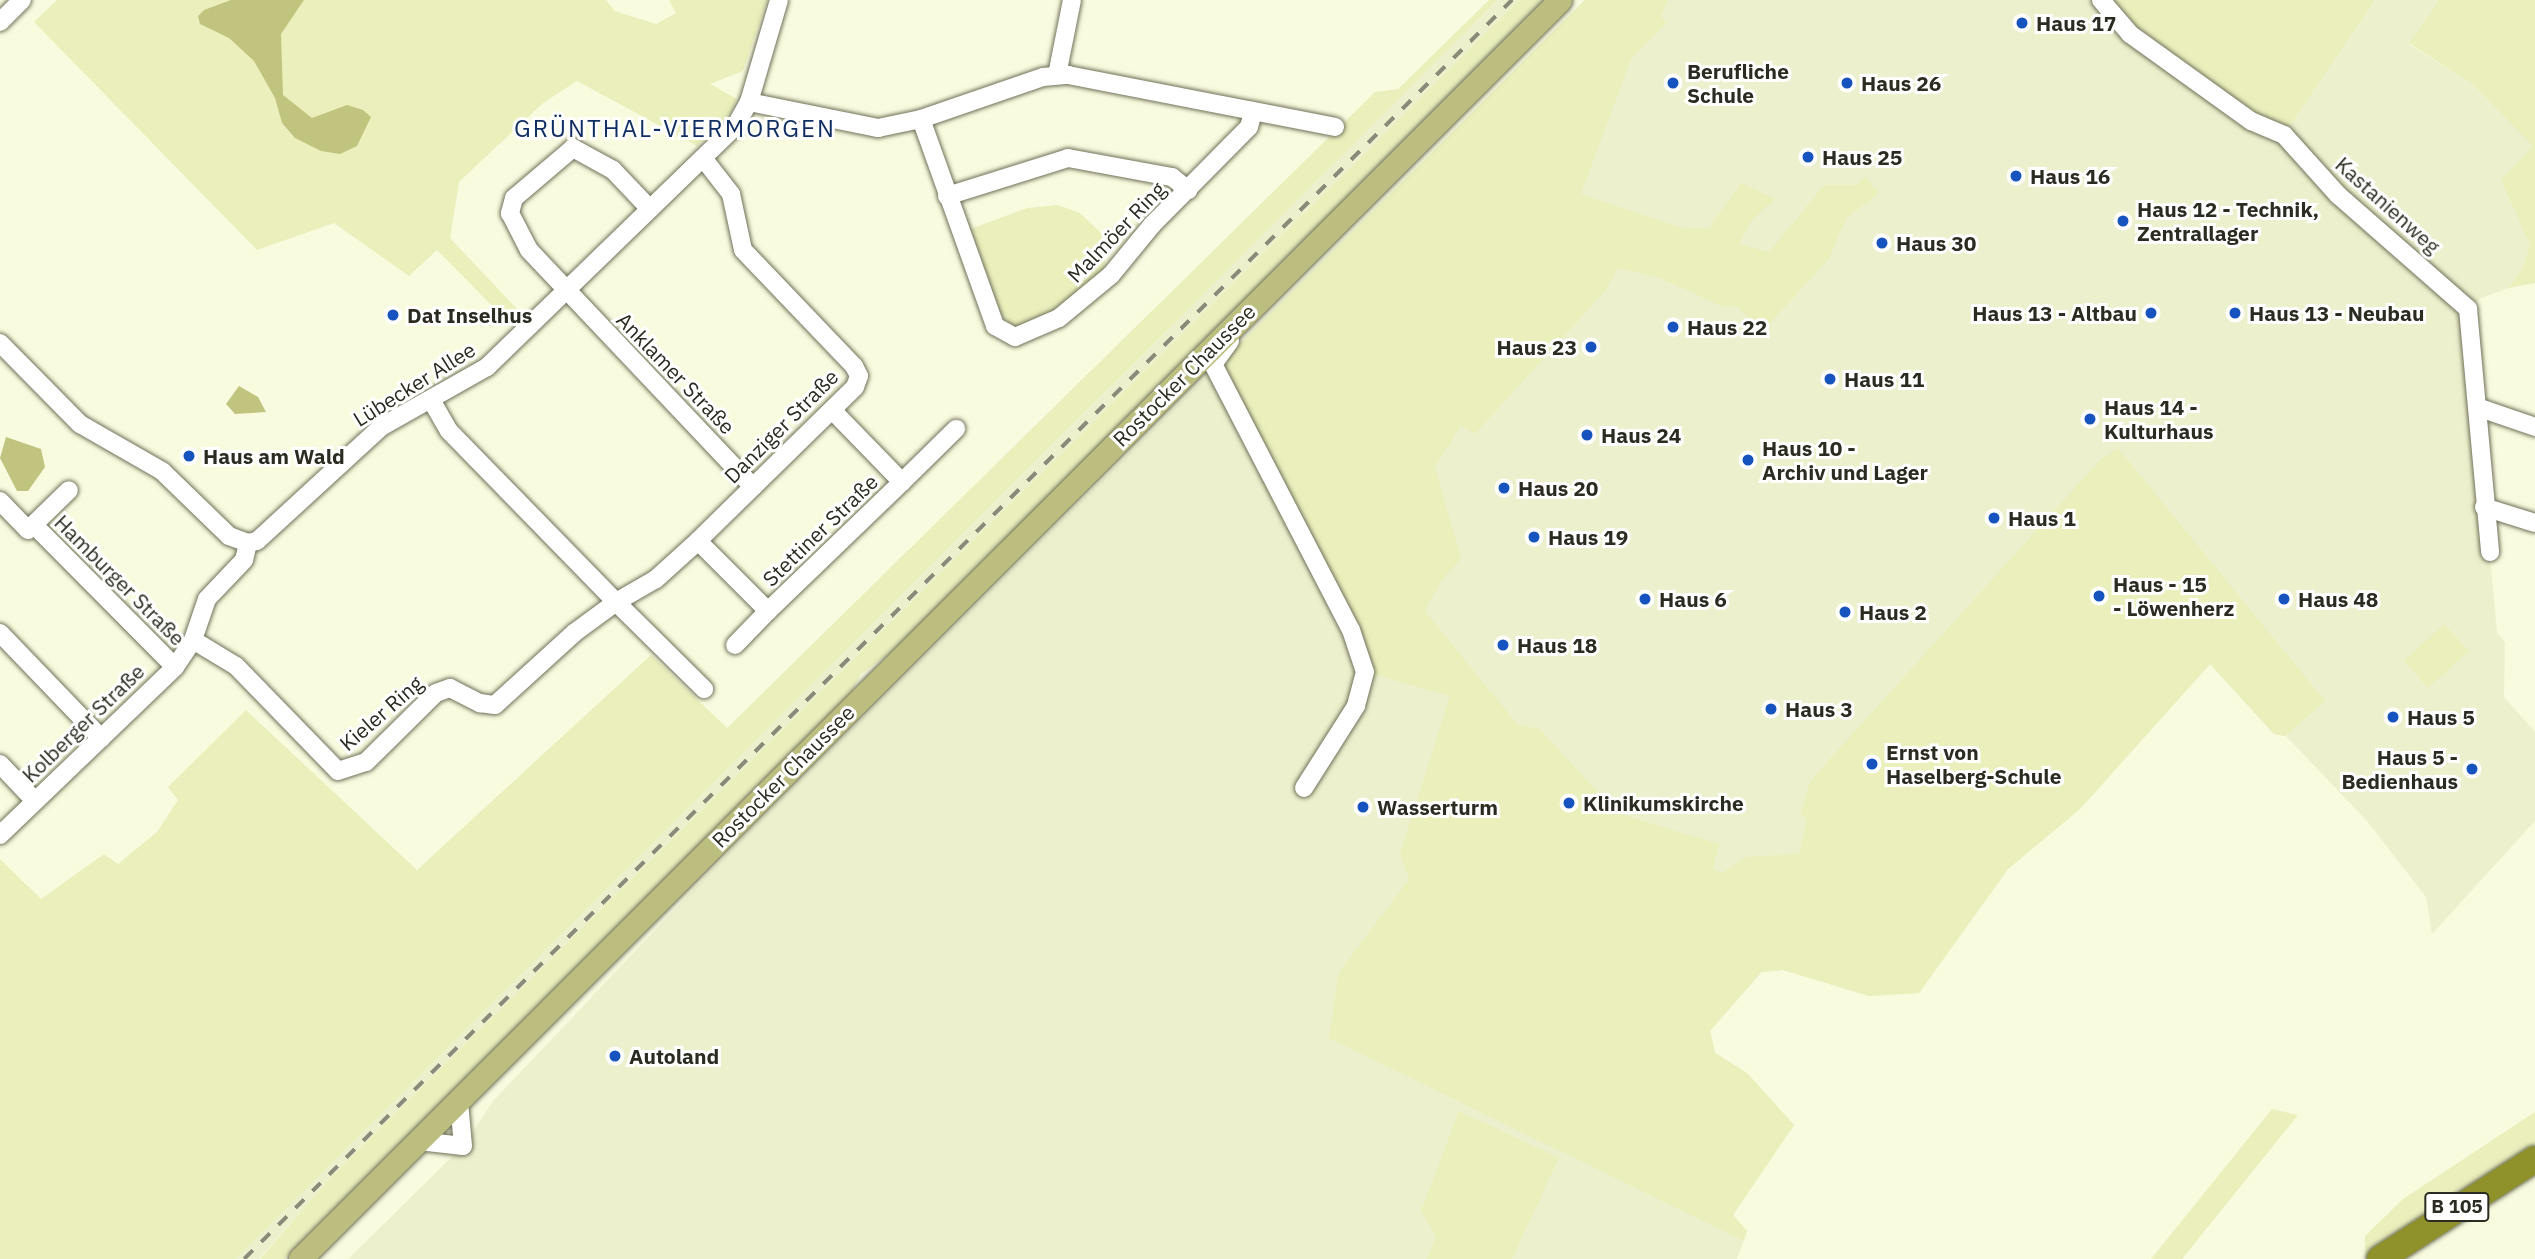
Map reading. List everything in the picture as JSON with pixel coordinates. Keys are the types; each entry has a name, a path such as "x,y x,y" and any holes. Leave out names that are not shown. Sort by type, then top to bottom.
{"highway":[{"name":"B 105","path":"2380,1259 2535,1158"}],"main road":[{"name":"Rostocker Chaussee","path":"300,1259 1560,0"}],"street":[{"path":"0,22 22,0"},
{"name":"Lübecker Allee","path":"248,544 267,536 381,426 432,401 487,367 743,118 779,0"},
{"path":"1057,75 1072,0"},
{"name":"Kastanienweg","path":"2101,0 2130,34 2251,121 2284,135 2337,195 2468,309 2490,552"},
{"path":"749,102 864,128 921,119 1057,75 1335,127"},
{"name":"Malmöer Ring","path":"921,119 995,326 1015,337 1059,318 1085,299 1249,127 1253,112"},
{"name":"Anklamer Straße","path":"650,209 613,170 573,148 514,198 510,213 518,233 566,291 753,487"},
{"name":"Danziger Straße","path":"616,602 656,579 698,541 855,387 859,376 854,366 751,261 739,240 732,194 703,158"},
{"path":"947,196 1068,158 1172,177 1188,190"},
{"name":"Rostocker Chaussee","path":"1266,293 1213,365 1351,630 1365,673 1356,706 1304,788"},
{"path":"1,347 80,424 144,458 229,536 248,544 244,560 207,599 193,640"},
{"path":"432,401 449,431 704,690"},
{"path":"2477,407 2535,427"},
{"name":"Stettiner Straße","path":"698,541 768,611 902,482 832,410"},
{"path":"902,482 956,429"},
{"name":"Hamburger Straße","path":"0,501 28,530 69,490"},
{"path":"2484,507 2535,523"},
{"name":"Hamburger Straße","path":"34,525 174,667"},
{"name":"Kieler Ring","path":"193,640 236,666 338,771 351,770 366,762 436,693 450,688 480,704 495,705 574,633 616,602"},
{"path":"735,645 768,611"},
{"path":"0,633 101,738"},
{"name":"Kolberger Straße","path":"0,835 174,667 193,640"},
{"path":"0,764 35,801"},
{"path":"419,1141 463,1146 459,1102"}],"shaded area":[{"path":"57,0 606,0 615,11 656,24 676,13 669,0 767,0 743,71 710,84 737,99 730,113 697,146 577,81 543,103 459,182 450,238 519,311 508,322 437,250 409,276 334,223 257,250 34,22"},
{"path":"231,0 304,0 281,34 283,95 312,118 347,105 363,110 371,117 357,146 340,154 321,151 295,138 282,123 275,98 254,61 229,38 200,24 198,16 204,10"},
{"path":"1489,0 1498,0 236,1259 0,1259 0,859 41,899 104,854 118,864 157,832 178,800 168,787 246,710 417,870 651,655 727,728 1375,92 1398,89"},
{"path":"1498,0 1519,0 329,1179 259,1259 236,1259"},
{"path":"1519,0 1555,0 907,641 861,674 848,699 285,1259 260,1259 329,1179"},
{"path":"1585,0 2101,0 2284,135 2375,0 2439,0 2409,44 2472,84 2534,146 2502,180 2530,245 2523,267 2509,288 2481,298 2468,309 2497,633 2505,642 2504,697 2535,732 2535,821 2432,934 2426,897 2367,821 2286,736 2274,734 2210,664 2080,809 2008,869 1919,993 1869,996 1783,970 1762,972 1710,1031 1715,1053 1747,1073 1794,1125 1733,1215 1747,1231 1737,1259 348,1259 463,1146 494,1100 751,829"},
{"path":"1585,0 1668,0 1661,16 1666,23 1631,59 1581,194 1683,228 1709,228 1741,183 1775,199 1751,221 1739,244 1769,252 1824,185 1857,185 1866,176 1879,193 1846,218 1829,259 1757,337 1748,330 1753,323 1737,306 1721,306 1660,278 1618,268 1606,290 1475,434 1461,426 1435,467 1461,559 1441,581 1425,611 1518,725 1540,729 1617,813 1719,844 1713,869 1722,873 1746,857 1799,854 1807,820 1801,813 1810,781 2100,460 2118,448 2325,701 2285,736 2274,734 2210,664 2080,809 2008,869 1919,993 1869,996 1783,970 1761,972 1710,1031 1715,1053 1747,1073 1794,1125 1733,1215 1747,1231 1744,1241 1329,1038 1339,972 1409,879 1400,854 1450,696 1365,672 1215,369"},
{"path":"2101,0 2375,0 2284,135 2251,121"},
{"path":"2439,0 2535,0 2535,283 2509,288 2523,267 2530,245 2501,180 2533,146 2472,84 2409,43"},
{"path":"1058,205 1080,213 1101,233 1105,264 1098,277 1057,310 1027,326 1012,326 1002,316 968,230 1027,208"},
{"path":"239,386 258,397 266,412 235,414 226,404"},
{"path":"6,437 41,449 45,467 28,491 17,491 0,458"},
{"path":"2444,624 2469,651 2428,688 2404,661"},
{"path":"2272,1109 2298,1115 2182,1259 2151,1259"},
{"path":"1459,1111 1559,1158 1512,1259 1427,1259 1436,1237 1421,1211"},
{"path":"2535,1112 2535,1148 2365,1259 2365,1236 2403,1199"}],"railway":[{"path":"244,1259 1512,0"}],"place":[{"name":"Haus 17","path":"2022,23"},
{"name":"Berufliche Schule","path":"1673,83"},
{"name":"Haus 26","path":"1847,83"},
{"name":"Haus 25","path":"1808,157"},
{"name":"Haus 16","path":"2016,176"},
{"name":"Haus 12 - Technik, Zentrallager","path":"2123,221"},
{"name":"Haus 30","path":"1882,243"},
{"name":"Haus 13 - Altbau","path":"2151,313"},
{"name":"Haus 13 - Neubau","path":"2235,313"},
{"name":"Dat Inselhus","path":"393,315"},
{"name":"Haus 22","path":"1673,327"},
{"name":"Haus 23","path":"1591,347"},
{"name":"Haus 11","path":"1830,379"},
{"name":"Haus 14 - Kulturhaus","path":"2090,419"},
{"name":"Haus 24","path":"1587,435"},
{"name":"Haus am Wald","path":"189,456"},
{"name":"Haus 10 - Archiv und Lager","path":"1748,460"},
{"name":"Haus 20","path":"1504,488"},
{"name":"Haus 1","path":"1994,518"},
{"name":"Haus 19","path":"1534,537"},
{"name":"Haus - 15 - Löwenherz","path":"2099,596"},
{"name":"Haus 6","path":"1645,599"},
{"name":"Haus 48","path":"2284,599"},
{"name":"Haus 2","path":"1845,612"},
{"name":"Haus 18","path":"1503,645"},
{"name":"Haus 3","path":"1771,709"},
{"name":"Haus 5","path":"2393,717"},
{"name":"Ernst von Haselberg-Schule","path":"1872,764"},
{"name":"Haus 5 - Bedienhaus","path":"2472,769"},
{"name":"Klinikumskirche","path":"1569,803"},
{"name":"Wasserturm","path":"1363,807"},
{"name":"Autoland","path":"615,1056"}],"district":[{"name":"GRÜNTHAL-VIERMORGEN","path":"675,129"}]}
